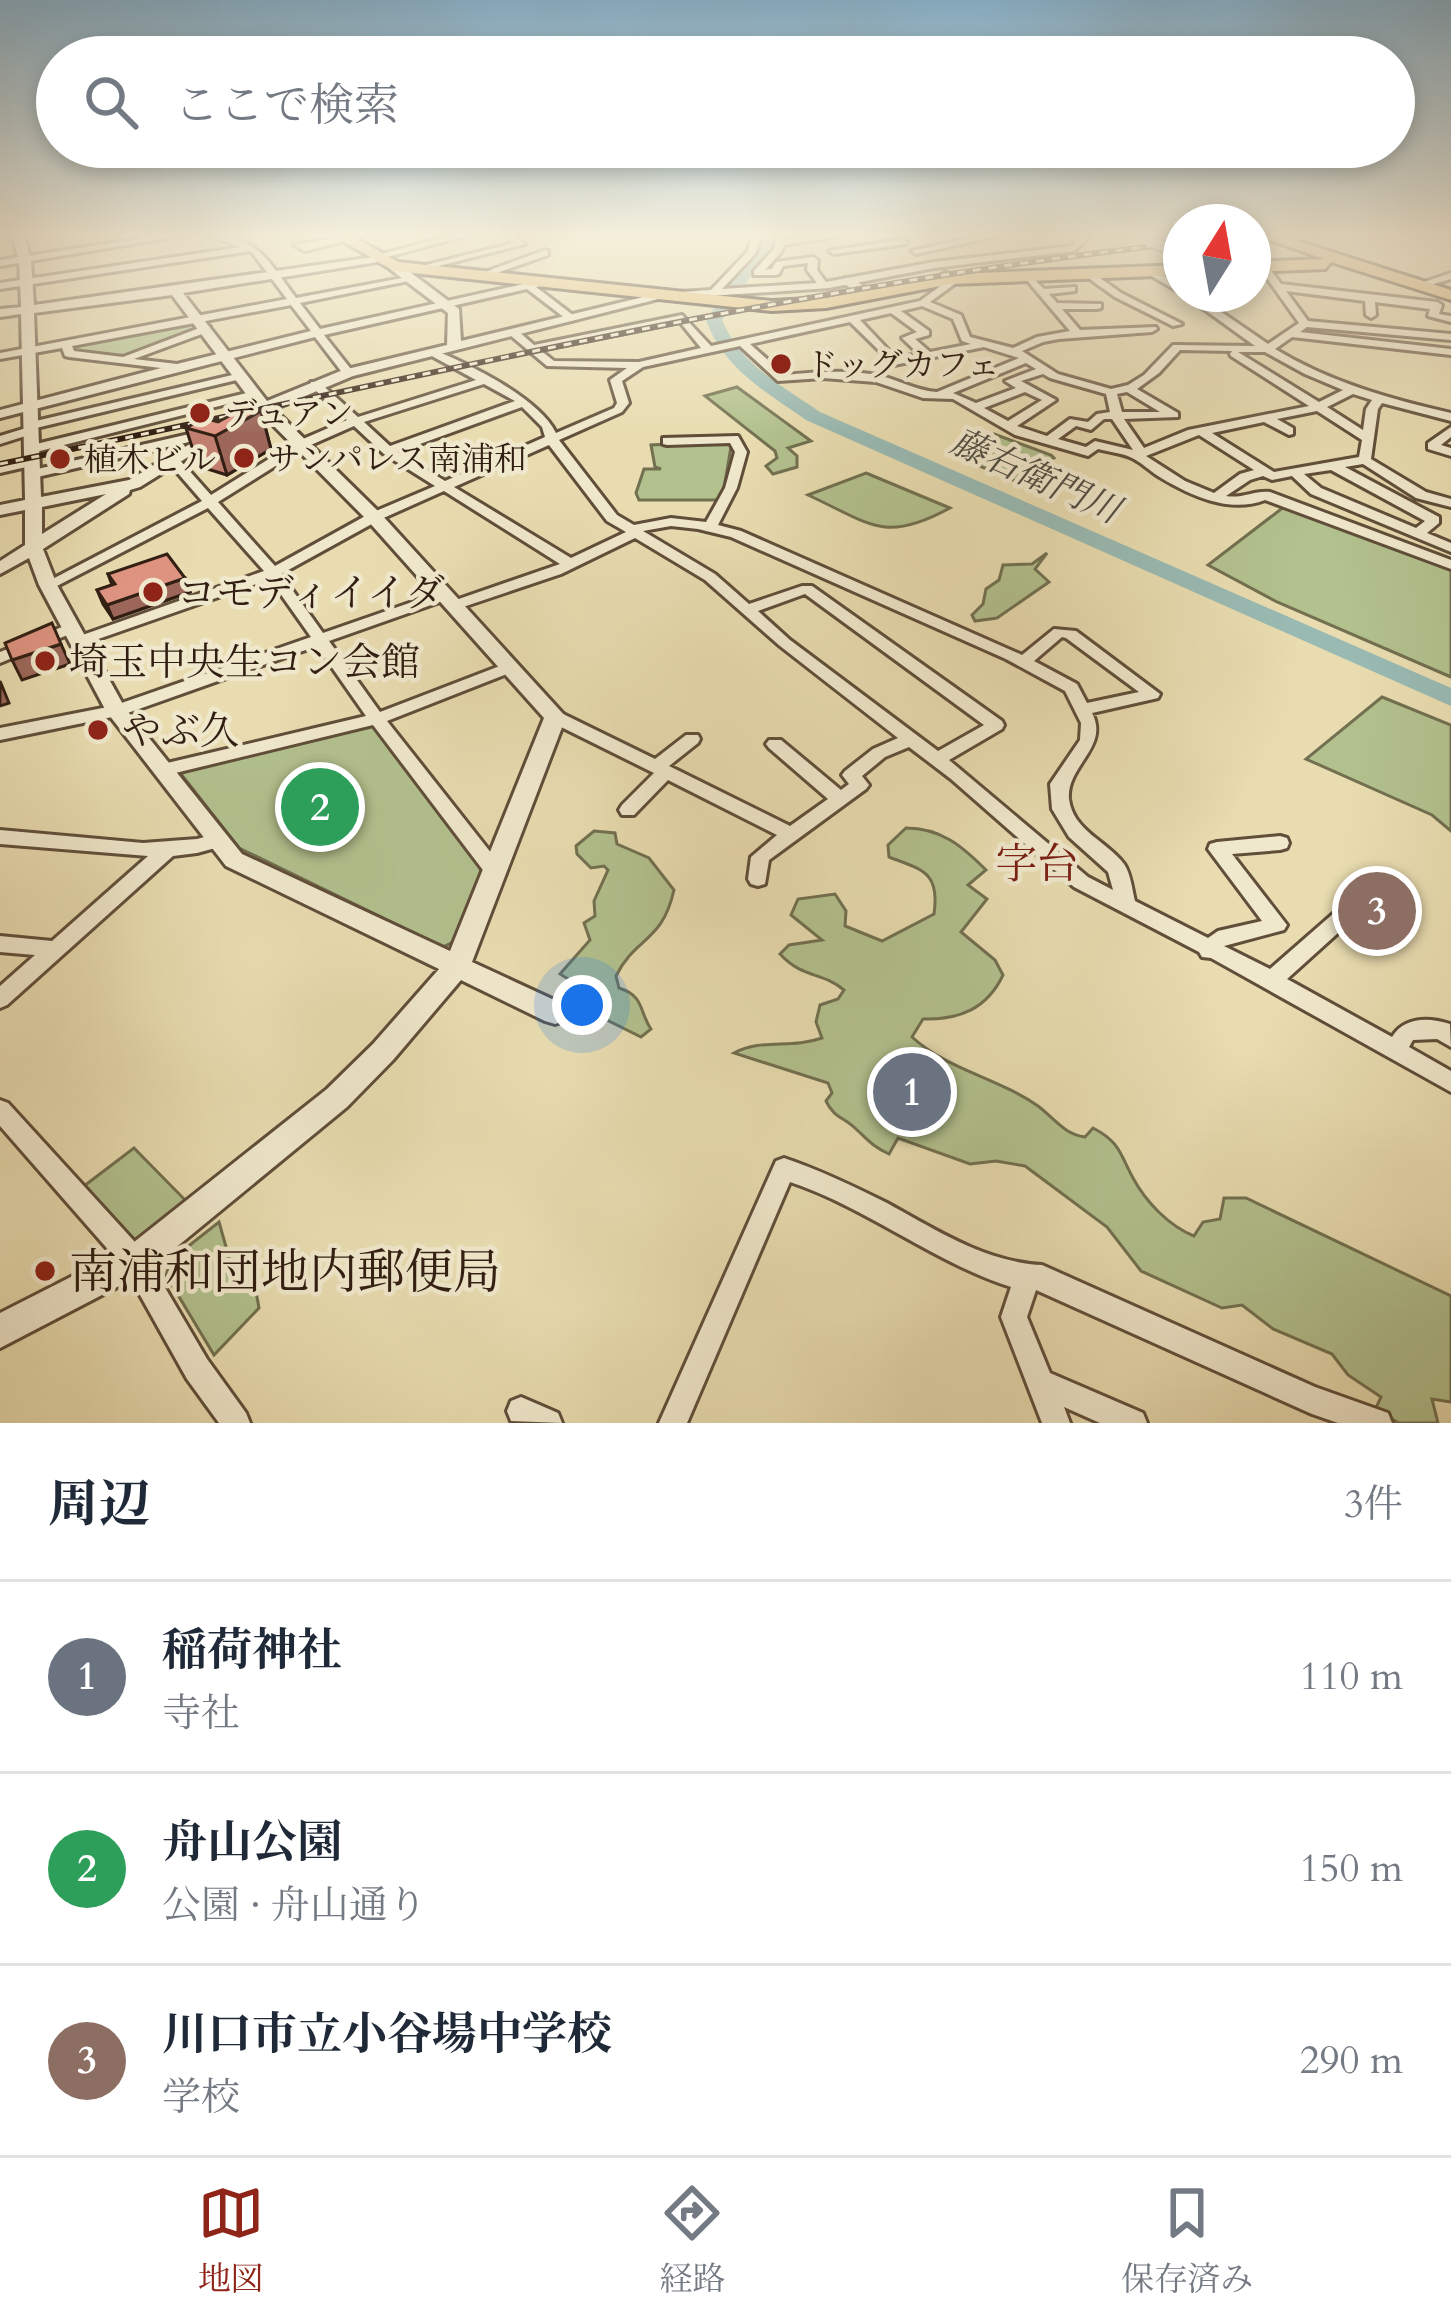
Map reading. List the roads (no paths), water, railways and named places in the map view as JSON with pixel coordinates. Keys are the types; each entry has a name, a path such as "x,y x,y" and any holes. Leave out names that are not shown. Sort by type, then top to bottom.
{"street":[{"path":"26,302 34,548 48,585 116,711 234,860 555,1013"},
{"path":"0,313 86,302"},
{"path":"184,302 300,445 374,517 556,717 789,833"},
{"path":"0,356 202,324 292,302"},
{"path":"294,302 348,373"},
{"path":"446,302 454,312 454,347"},
{"path":"32,462 247,383 318,334 459,302"},
{"path":"555,302 573,319"},
{"path":"66,344 69,354 125,358 247,383 315,384 639,302"},
{"path":"1052,302 1080,336"},
{"path":"1133,302 1177,324"},
{"path":"1290,302 1305,324"},
{"path":"1370,302 1371,315"},
{"path":"1440,302 1432,316 1451,319"},
{"path":"514,333 551,364 639,365 923,303 957,317 966,339 1014,352 1044,370 1111,392 1131,390 1155,373 1177,346 1268,350 1305,324 1451,337"},
{"path":"1055,306 1097,306"},
{"path":"895,311 925,333 907,338 926,354"},
{"path":"1214,312 1268,350 1353,389 1451,416"},
{"path":"854,320 894,362 980,345"},
{"path":"125,358 202,324"},
{"path":"537,353 689,326 712,349"},
{"path":"1014,352 1030,340 1132,326 1152,329"},
{"path":"1292,334 1451,352"},
{"path":"741,343 782,379 823,375 878,380 923,395 942,394 1009,426 1088,452 1095,446 1138,453 1201,431 1317,407 1353,389"},
{"path":"1223,348 1259,366 1369,439"},
{"path":"434,353 524,402 547,426 612,518 679,555 749,609 1081,882 1272,980 1451,1082"},
{"path":"942,394 942,390 1027,359"},
{"path":"0,658 273,573 374,517 618,410 623,403 616,380 639,365"},
{"path":"0,414 180,368"},
{"path":"1009,426 1050,400 1011,381 1044,370"},
{"path":"48,585 209,502 300,445 475,374"},
{"path":"0,440 31,428 247,383"},
{"path":"0,569 218,434 247,383"},
{"path":"315,384 388,452 570,564"},
{"path":"975,407 1025,388"},
{"path":"1048,441 1074,422 1091,427 1101,416 1174,416 1131,390"},
{"path":"1111,392 1117,418 1138,453 1163,477 1242,505 1265,495 1450,555"},
{"path":"1365,460 1372,409 1379,398"},
{"path":"388,452 524,402"},
{"path":"1266,418 1289,431"},
{"path":"1451,430 1432,446 1451,452"},
{"path":"1201,431 1272,476 1365,460 1421,495 1451,503"},
{"path":"0,469 194,434 218,434"},
{"path":"667,441 734,439 741,452 731,488 710,526"},
{"path":"173,460 273,573 376,719 496,873"},
{"path":"1334,465 1434,520 1418,534"},
{"path":"1294,471 1316,491 1418,534 1450,555"},
{"path":"1218,496 1245,477 1262,472"},
{"path":"0,510 134,484"},
{"path":"0,734 116,711 320,639 451,600 494,596 651,522 710,526 811,565 1071,688 1085,709 1088,740 1059,784 1061,808 1076,832 1117,869 1127,907"},
{"path":"749,609 807,589 996,725 936,760"},
{"path":"1023,662 1058,632 1071,634 1152,694 1085,709"},
{"path":"163,770 376,719 512,668"},
{"path":"0,1331 135,1262 338,1098 457,967 556,717"},
{"path":"628,810 692,739"},
{"path":"758,879 760,857 860,785 851,775 864,763 909,740"},
{"path":"776,744 839,798"},
{"path":"0,837 169,849 198,849 219,840"},
{"path":"1209,951 1218,939 1277,925 1217,849 1280,843"},
{"path":"0,999 169,849"},
{"path":"1272,980 1373,890"},
{"path":"0,944 56,949"},
{"path":"1395,1051 1407,1031 1442,1030 1451,1038"},
{"path":"0,1111 135,1262 197,1369 236,1423"},
{"path":"673,1423 784,1169 1026,1281 1042,1278 1312,1400 1378,1423"},
{"path":"1026,1281 1014,1317 1056,1423"},
{"path":"1040,1383 1133,1423"}],"waterway":[{"name":"藤右衛門川","path":"726,302 714,320 729,350 754,375 813,416 1451,698"}],"railway":[{"path":"0,464 785,302"}],"place":[{"name":"ドッグカフェ","path":"781,364"},
{"name":"デュアン","path":"200,413"},
{"name":"サンパレス南浦和","path":"244,458"},
{"name":"植木ビル","path":"60,459"},
{"name":"コモディイイダ","path":"153,592"},
{"name":"埼玉中央生コン会館","path":"45,661"},
{"name":"やぶ久","path":"98,730"},
{"name":"舟山公園","path":"320,807"},
{"name":"川口市立小谷場中学校","path":"1377,911"},
{"name":"稲荷神社","path":"912,1092"},
{"name":"南浦和団地内郵便局","path":"45,1271"}],"district":[{"name":"字台","path":"1037,863"}]}
